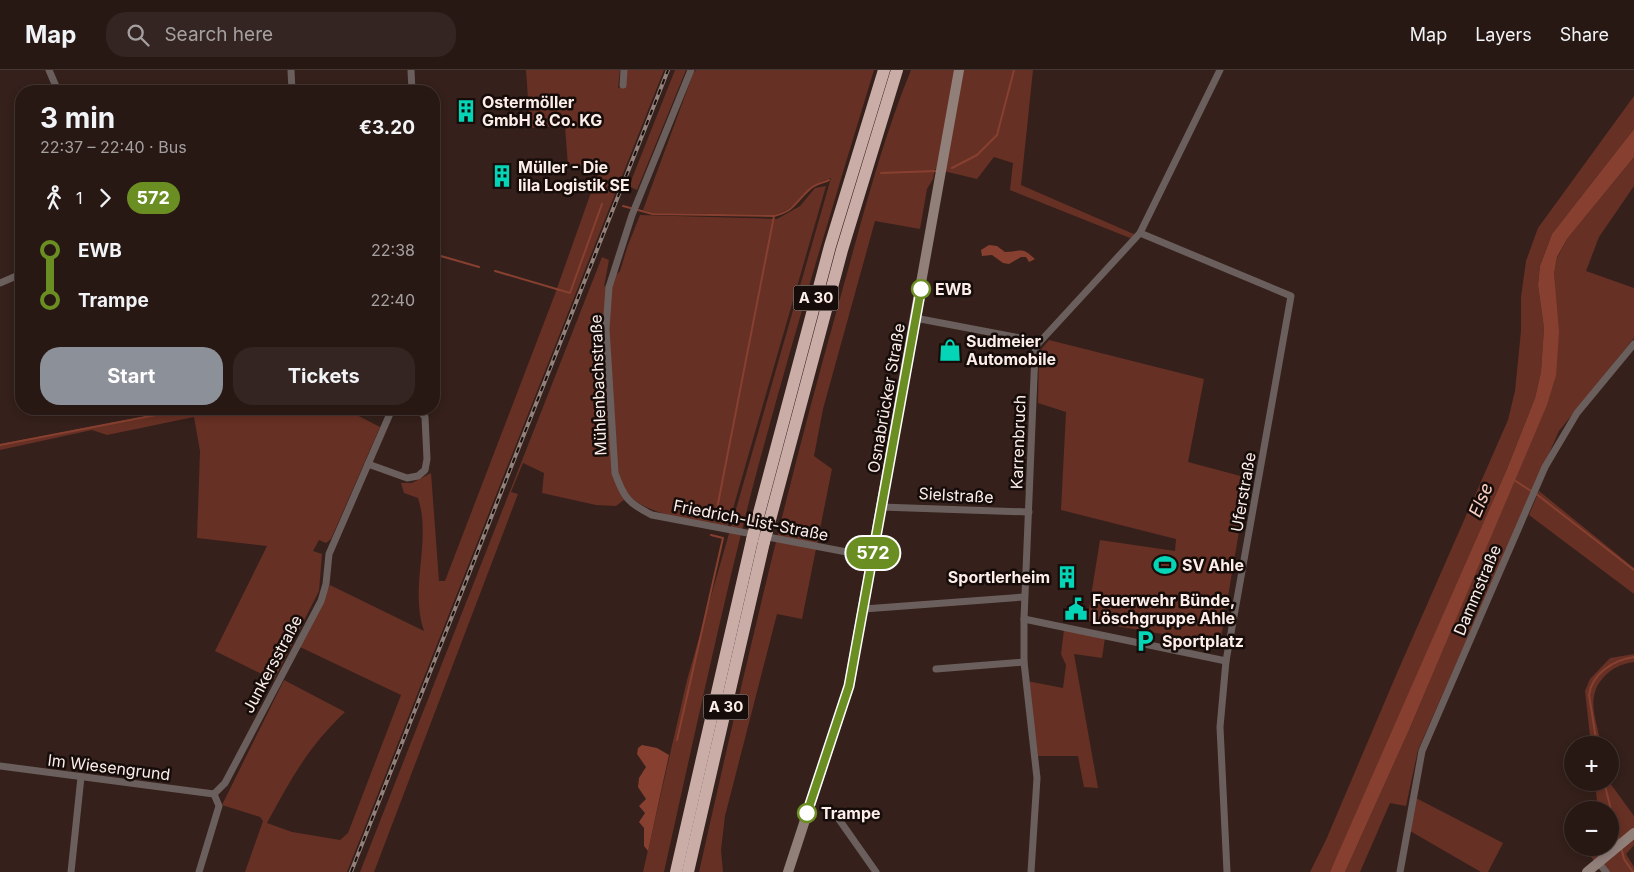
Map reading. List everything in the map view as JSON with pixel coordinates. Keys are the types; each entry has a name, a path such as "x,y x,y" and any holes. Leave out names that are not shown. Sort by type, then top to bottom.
{"highway":[{"name":"A 30","path":"676,872 818,292 884,70"},
{"name":"A 30","path":"688,872 760,535 842,250 897,70"}],"main road":[{"name":"Osnabrücker Straße","path":"788,872 845,700 864,608 959,70"},
{"path":"1587,872 1634,833"}],"street":[{"path":"49,70 55,85"},
{"path":"290,70 291,85"},
{"path":"411,70 412,85"},
{"path":"623,85 624,70"},
{"name":"Mühlenbachstraße","path":"627,502 615,473 606,329 609,287 632,215 690,70"},
{"path":"916,318 1026,339 1037,345 1140,233 1220,70"},
{"name":"Uferstraße","path":"1140,233 1291,296 1226,661 1220,727 1227,872"},
{"path":"0,283 15,277"},
{"name":"Dammstraße","path":"1400,872 1422,751 1545,467 1577,413 1634,344"},
{"name":"Karrenbruch","path":"1031,872 1037,778 1024,662 1024,597 1037,345"},
{"name":"Junkersstraße","path":"214,794 230,774 321,601 326,584 329,554 389,415"},
{"path":"368,464 407,478 418,476 425,470 427,459 425,417 423,415"},
{"name":"Friedrich-List-Straße","path":"627,502 652,515 872,557"},
{"name":"Sielstraße","path":"882,507 1029,512"},
{"path":"864,608 1024,597"},
{"path":"1024,619 1226,661"},
{"path":"936,669 1024,662"},
{"name":"Im Wiesengrund","path":"0,766 214,794"},
{"path":"71,872 81,777"},
{"path":"199,872 219,806 214,794"},
{"path":"828,812 838,818 876,872"},
{"path":"1598,862 1606,872"}],"shaded area":[{"path":"526,70 620,70 618,88 625,85 626,70 664,70 347,872 245,872 263,821 260,817 222,805 284,680 345,712 310,751 292,778 267,823 292,832 340,840 348,833 401,695 300,647 330,585 424,631 419,598 423,531 422,514 418,498 404,493 401,483 412,483 431,473 439,581 445,581 555,294 600,167 568,166 565,126 530,128"},
{"path":"675,70 686,70 637,190 629,186"},
{"path":"696,70 874,70 782,379 754,482 664,872 643,872 687,680 831,178 814,186 791,207 774,215 654,213 643,210"},
{"path":"911,70 1033,70 1021,185 1136,235 1130,238 1010,190 1013,163 994,157 977,179 935,169 933,179 927,189 920,229 875,221 823,409 814,456 832,469 802,619 777,614 725,816 721,850 723,872 699,872 764,592 817,382 879,160"},
{"path":"1634,96 1634,129 1552,234 1540,266 1538,285 1544,328 1541,372 1535,398 1507,469 1340,852 1330,872 1310,872 1326,840 1508,420 1515,391 1521,331 1521,297 1526,261 1538,228"},
{"path":"1634,129 1634,157 1567,239 1557,257 1554,274 1559,332 1556,376 1547,405 1409,730 1345,872 1330,872 1507,469 1535,398 1541,372 1544,328 1538,285 1540,266 1552,234"},
{"path":"1634,157 1634,186 1599,237 1586,271 1634,288 1634,338 1559,431 1418,750 1406,806 1390,803 1360,872 1345,872 1409,730 1547,404 1556,376 1554,274 1557,258 1567,239"},
{"path":"826,186 728,526 663,514 639,503 629,496 616,506 596,505 542,493 544,473 523,463 511,492 518,494 374,872 360,872 602,257 609,260 604,287 620,271 640,215 777,219 800,206 815,188"},
{"path":"989,245 997,246 1005,252 1024,251 1035,259 1029,262 1026,257 1021,257 1009,264 1003,263 992,255 982,256 981,250"},
{"path":"1049,340 1204,379 1188,462 1248,478 1220,644 1087,621 1100,540 1175,551 1176,539 1061,510 1066,412 1038,403 1039,352"},
{"path":"152,415 357,415 380,427 331,539 326,543 319,540 313,551 322,554 319,591 274,680 215,651 267,546 197,538 200,451 194,417 107,435 92,430 0,450 0,444"},
{"path":"1539,491 1634,568 1634,594 1529,515"},
{"path":"1064,630 1105,638 1102,658 1074,654 1098,788 1084,787 1078,756 1038,756 1027,681 1063,688 1066,665 1061,654"},
{"path":"1634,654 1634,662 1613,669 1603,678 1598,686 1593,701 1599,736 1590,736 1585,691 1590,679 1610,658"},
{"path":"642,745 657,748 669,755 648,851 644,846 644,828 639,822 645,813 639,806 646,799 638,787 639,778 646,767 637,754 638,748"},
{"path":"1596,791 1616,791 1634,816 1634,845 1626,854 1634,867 1634,872 1602,872 1590,856 1619,856 1619,801 1597,801"},
{"path":"1416,798 1503,843 1488,872 1481,872 1410,831"}],"waterway":[{"path":"952,168 977,155 997,135 1014,70"},
{"path":"881,173 936,171"},
{"path":"623,206 653,214 774,216 787,211 795,205 812,187 829,180"},
{"path":"495,271 570,293 602,204"},
{"path":"715,519 774,216"},
{"path":"440,256 479,267"},
{"path":"0,445 156,415"},
{"path":"1514,480 1531,491"},
{"path":"1535,493 1634,570"},
{"path":"677,740 723,538 711,535"},
{"path":"1596,736 1589,695 1594,680 1605,669 1619,661 1634,657"},
{"path":"1606,791 1609,801"},
{"path":"1621,847 1624,859 1633,872"}],"railway":[{"path":"351,872 668,70"}],"bus line":[{"name":"572","path":"807,813 849,686 921,289"}],"place":[{"name":"Ostermöller GmbH & Co. KG","path":"466,111"},
{"name":"Müller - Die lila Logistik SE","path":"502,176"},
{"name":"EWB","path":"921,289"},
{"name":"Sudmeier Automobile","path":"950,350"},
{"name":"SV Ahle","path":"1165,565"},
{"name":"Sportlerheim","path":"1067,577"},
{"name":"Feuerwehr Bünde, Löschgruppe Ahle","path":"1076,609"},
{"name":"Sportplatz","path":"1145,641"},
{"name":"Trampe","path":"807,813"}],"water label":[{"name":"Else","path":"1481,500"}]}
